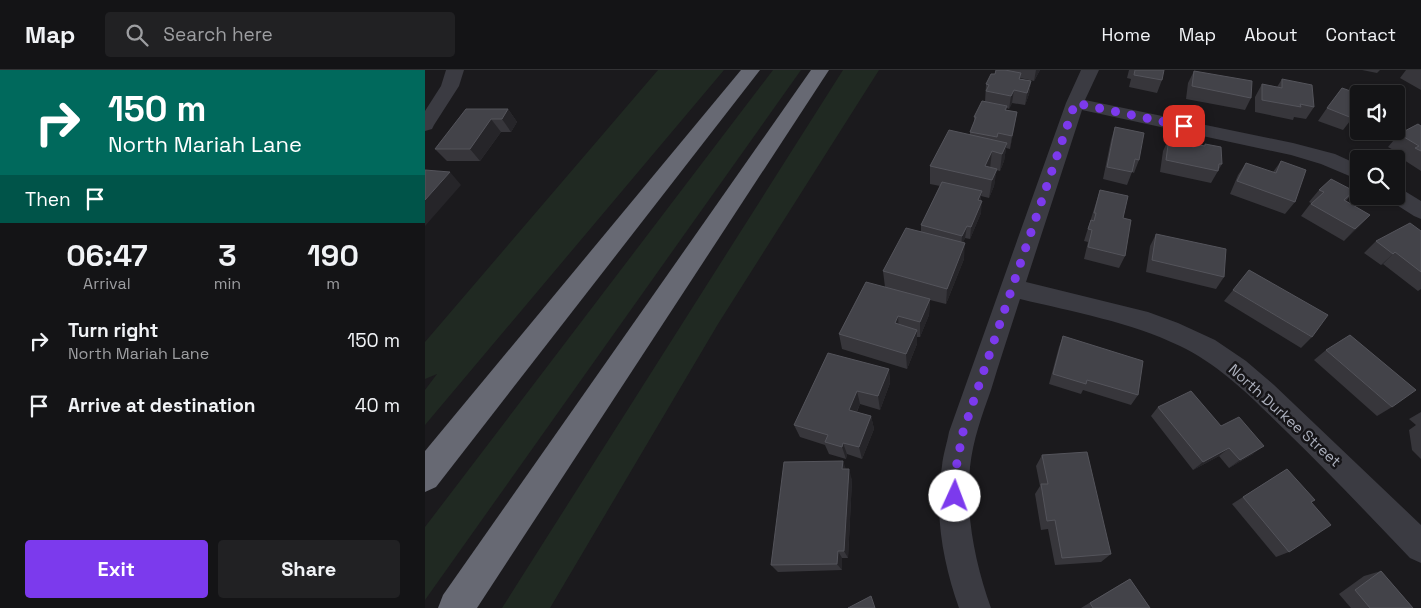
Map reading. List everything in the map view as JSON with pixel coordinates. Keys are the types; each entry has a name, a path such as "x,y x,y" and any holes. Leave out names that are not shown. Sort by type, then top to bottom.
{"highway":[{"path":"425,476 751,70"},
{"path":"456,608 820,70"}],"street":[{"path":"425,125 450,86 455,70"},
{"path":"975,608 961,559 955,510 956,468 963,432 1075,103 1090,70"},
{"path":"1075,103 1293,149 1328,159 1350,169"},
{"path":"1405,201 1421,211"},
{"name":"North Durkee Street","path":"1011,288 1157,325 1191,339 1232,365 1279,406 1375,499 1421,547"}],"shaded area":[{"path":"658,70 724,70 425,425 425,390 437,374 425,379 425,342"},
{"path":"773,70 801,70 425,600 425,527"},
{"path":"843,70 879,70 718,324 550,608 502,608"}],"building":[{"path":"996,70 1021,73 1019,79 1031,81 1027,93 1014,90 1011,96 986,91 989,85 986,84 991,74 995,74"},
{"path":"1135,70 1164,70 1162,80 1134,75"},
{"path":"1194,71 1252,81 1251,98 1192,86"},
{"path":"1282,79 1312,85 1314,107 1300,104 1301,107 1262,100 1262,84 1282,88"},
{"path":"1342,88 1350,91 1350,117 1327,108"},
{"path":"982,101 1007,106 1005,110 1017,112 1012,136 998,133 997,137 970,132 976,117 974,117"},
{"path":"466,109 508,109 502,119 491,119 470,149 435,149"},
{"path":"1418,124 1421,126 1421,151 1415,148 1419,146 1405,138 1405,131"},
{"path":"1115,127 1144,133 1139,160 1135,159 1132,172 1107,167"},
{"path":"949,130 1007,143 1002,154 992,151 985,166 997,169 992,180 930,166"},
{"path":"1169,138 1190,142 1189,146 1194,147 1194,144 1205,146 1205,144 1221,147 1222,164 1219,164 1218,171 1166,160"},
{"path":"1281,161 1306,170 1295,202 1237,181 1246,163 1276,173"},
{"path":"425,170 450,172 425,200"},
{"path":"1331,179 1350,189 1350,195 1344,200 1370,215 1355,229 1311,204 1324,192 1319,190"},
{"path":"942,182 982,191 978,200 982,201 971,227 967,226 962,236 921,225"},
{"path":"1100,190 1128,196 1123,218 1131,220 1125,256 1088,247 1092,230 1088,229 1091,220 1094,221 1096,213 1094,213"},
{"path":"1410,223 1421,231 1421,272 1395,252 1393,254 1376,241"},
{"path":"906,228 965,243 947,289 883,271"},
{"path":"1156,234 1226,249 1224,277 1152,260"},
{"path":"1249,270 1328,315 1312,337 1233,290"},
{"path":"866,282 930,299 920,322 898,316 895,323 917,330 906,354 839,334"},
{"path":"1350,335 1416,390 1392,407 1326,350"},
{"path":"1063,336 1143,361 1138,395 1087,380 1086,384 1053,374"},
{"path":"828,353 889,369 878,396 857,391 849,410 871,416 859,447 843,443 842,447 825,442 828,435 794,425"},
{"path":"1191,391 1221,426 1239,417 1264,446 1240,460 1229,448 1203,462 1158,407"},
{"path":"1087,452 1111,554 1062,558 1055,520 1047,521 1041,484 1048,484 1042,455"},
{"path":"843,461 842,469 849,469 844,551 838,551 837,564 771,565 784,462"},
{"path":"1287,469 1315,500 1311,502 1331,525 1289,552 1243,497"},
{"path":"1381,571 1413,608 1370,608 1355,590"},
{"path":"1130,579 1150,608 1093,608 1090,603"},
{"path":"871,596 875,608 848,608"}],"route":[{"path":"955,496 956,468 963,432 1075,103 1184,126"}]}
